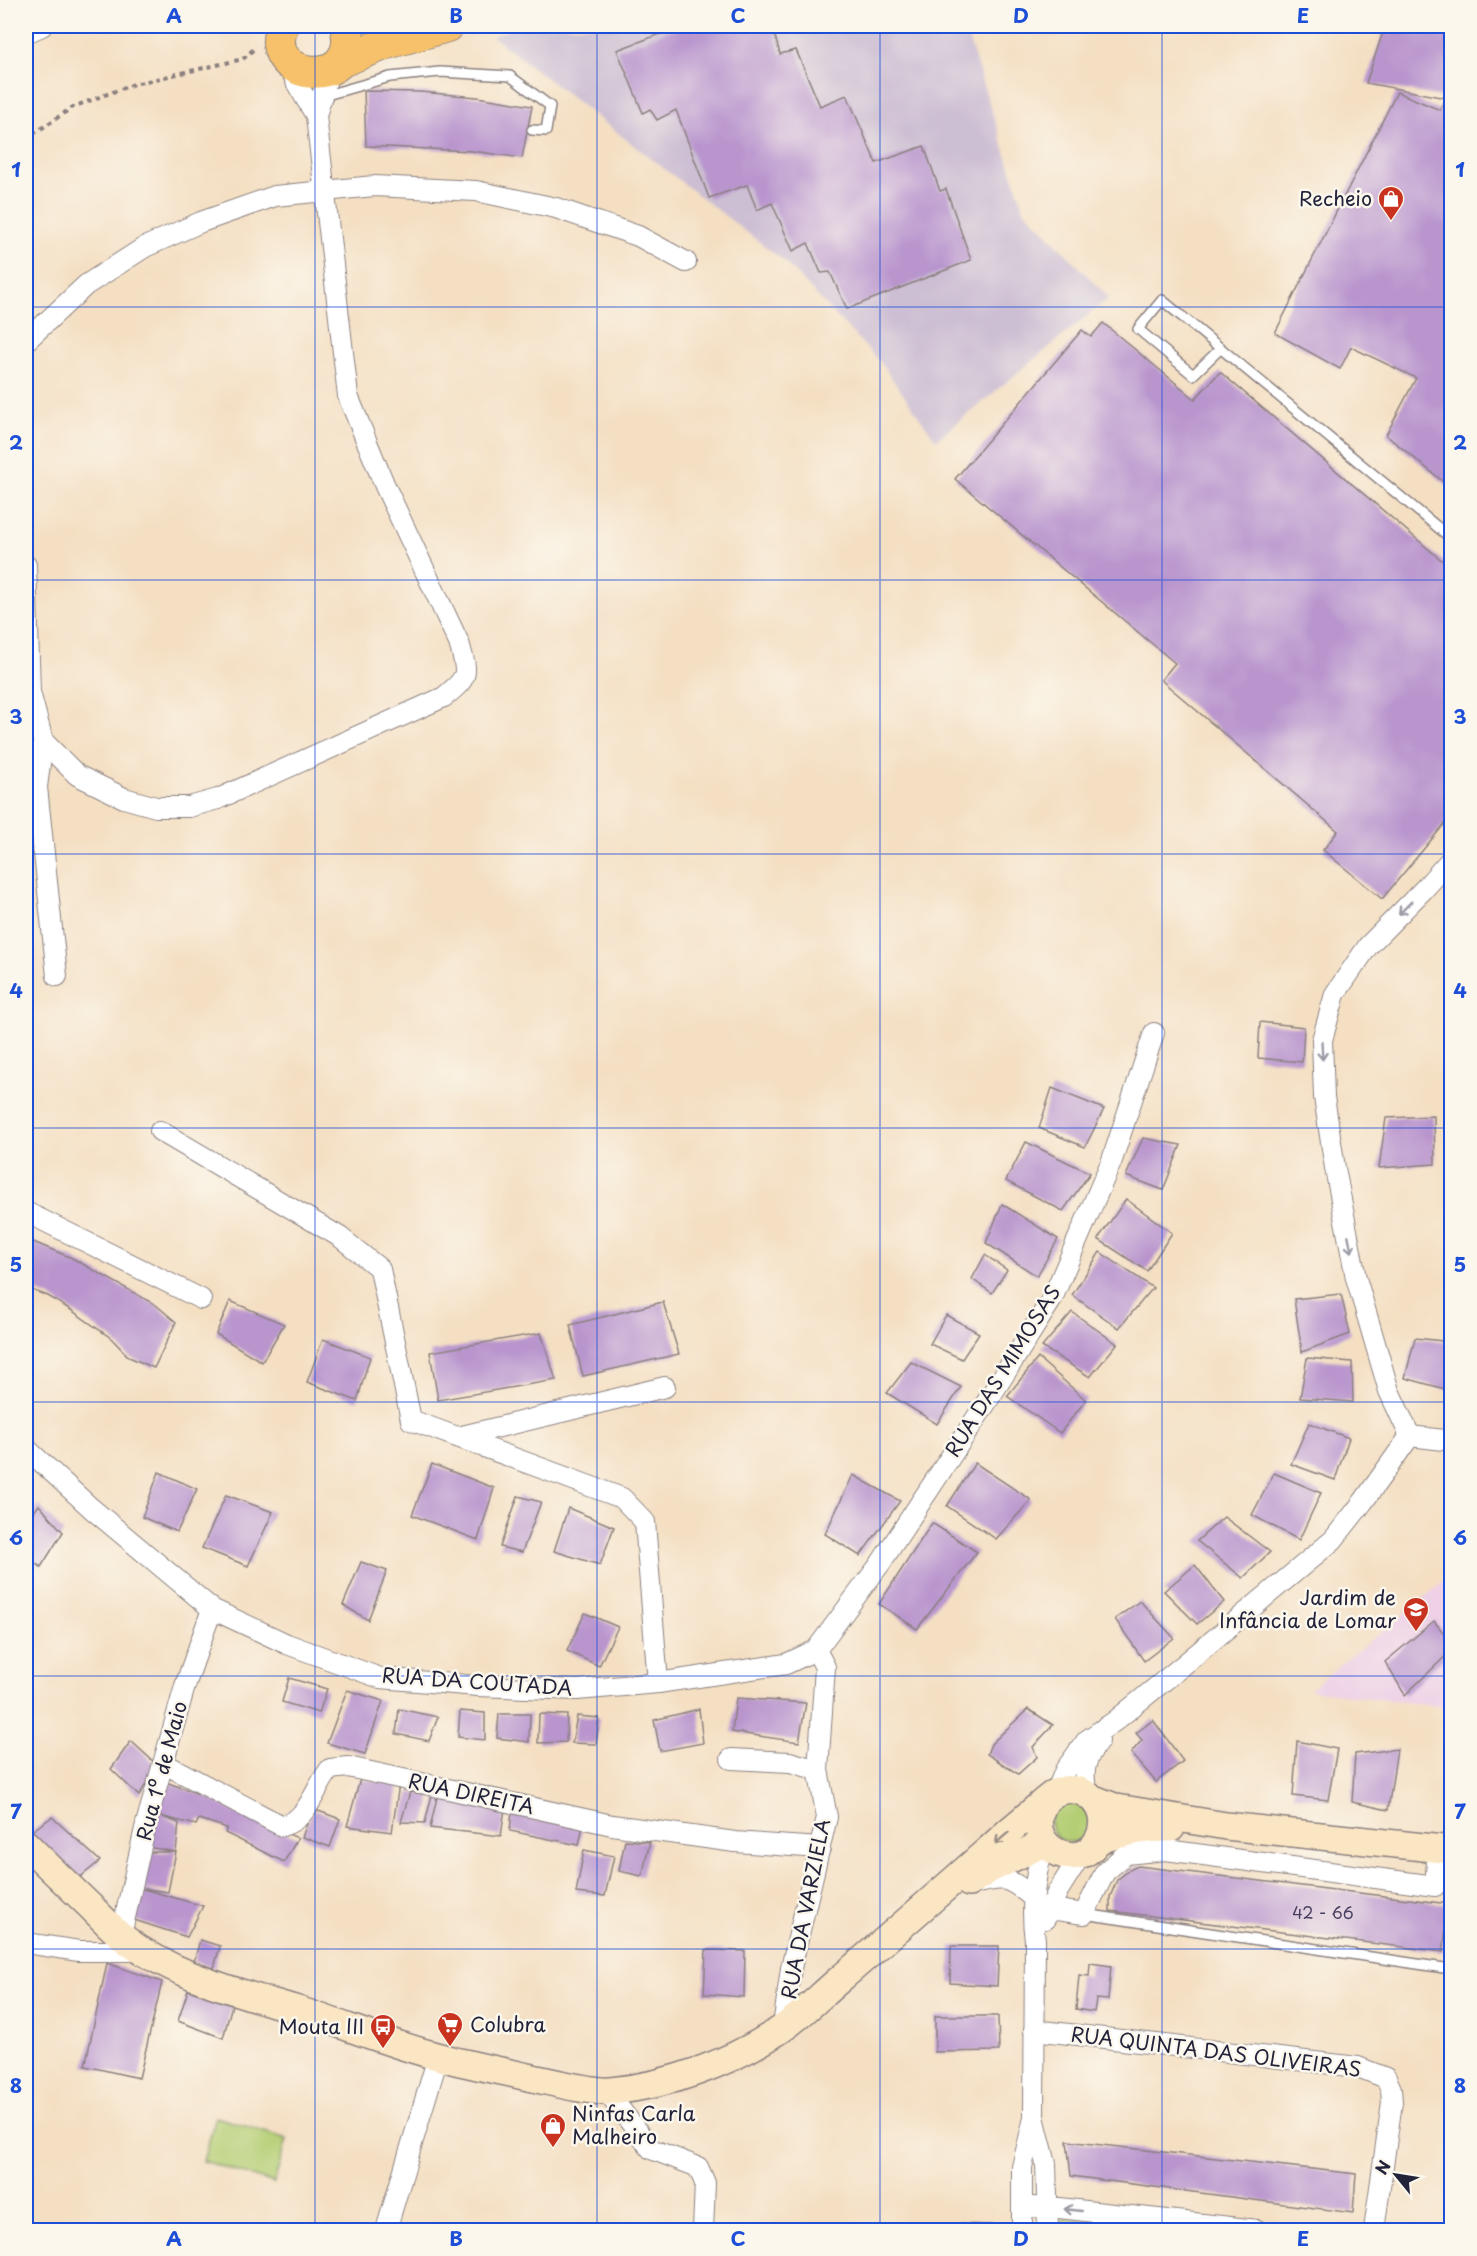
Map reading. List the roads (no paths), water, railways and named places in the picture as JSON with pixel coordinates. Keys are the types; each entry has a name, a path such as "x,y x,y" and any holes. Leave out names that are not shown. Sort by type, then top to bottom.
{"main road":[{"path":"331,76 346,50 349,39 346,26"},
{"path":"277,38 300,71 331,76 387,43 447,26"},
{"path":"26,1844 124,1945 203,1980 438,2057 607,2092 661,2082 714,2066 747,2050 783,2027 910,1920 1051,1796 1066,1790 1076,1790 1117,1808 1226,1826 1445,1850"},
{"path":"1051,1796 1040,1809 1037,1821 1039,1833 1044,1843 1062,1855 1090,1847 1122,1832 1154,1828 1185,1829 1226,1826"},
{"path":"1090,1847 1103,1825 1100,1809 1091,1797"},
{"path":"910,1920 990,1869 1044,1843"}],"street":[{"path":"26,33 42,26"},
{"path":"43,741 77,775 124,798 156,807 189,807 218,799 444,697 462,682 466,667 459,642 385,486 348,396 316,116 297,84 277,38"},
{"path":"316,116 331,76"},
{"path":"26,341 86,285 145,247 201,222 275,196 374,186 476,191 556,208 638,236 686,262"},
{"path":"26,565 30,692 43,741 37,787 57,976"},
{"path":"1410,1436 1389,1391 1356,1278 1326,1109 1322,1040 1335,994 1368,946 1449,865"},
{"name":"RUA DAS MIMOSAS","path":"816,1650 880,1564 1052,1299 1112,1160 1154,1033"},
{"path":"160,1131 340,1237 380,1269 411,1420 622,1497 645,1522 658,1683"},
{"path":"26,1212 201,1299"},
{"path":"458,1437 665,1387"},
{"path":"1410,1436 1452,1441"},
{"path":"1051,1796 1065,1770 1087,1740 1115,1720 1332,1540 1363,1502 1410,1436"},
{"name":"RUA DA COUTADA","path":"26,1448 91,1508 212,1609 287,1644 380,1678 478,1686 577,1690 658,1683 786,1664 816,1650"},
{"name":"Rua 1º de Maio","path":"124,1945 146,1824 186,1686 212,1609"},
{"name":"RUA DA VARZIELA","path":"783,2027 791,1968 827,1817 818,1770 825,1667 816,1650"},
{"path":"1091,1797 1083,1779 1084,1768 1094,1746 1115,1720"},
{"path":"731,1759 790,1762 818,1770"},
{"name":"RUA DIREITA","path":"165,1764 282,1826 294,1823 306,1810 319,1783 330,1769 348,1767 612,1825 735,1842 820,1848"},
{"path":"1022,2221 1022,2167 1034,2118 1035,1940 1032,1919 1033,1898 1044,1843"},
{"path":"1035,1940 1063,1881 1090,1847"},
{"path":"1050,1909 1084,1914 1106,1872 1126,1854 1166,1850 1435,1886 1445,1850"},
{"path":"963,1887 995,1878 1008,1879 1033,1898"},
{"path":"26,1943 79,1951 124,1945"},
{"name":"RUA QUINTA DAS OLIVEIRAS","path":"1034,2030 1358,2067 1386,2078 1391,2089 1392,2102 1374,2230"},
{"path":"386,2230 438,2057"},
{"path":"607,2092 651,2149 698,2167 705,2183 703,2230"},
{"path":"1034,2118 1046,2164 1048,2230"},
{"path":"1022,2221 1031,2207 1048,2207 1257,2230"}],"lane":[{"path":"331,76 390,77 440,72 510,76 550,106 546,131 532,130"},
{"path":"1221,348 1193,375 1138,329 1162,300 1221,348 1452,539"},
{"path":"1084,1914 1444,1968"}],"place":[{"name":"Recheio","path":"1391,222"},
{"name":"Jardim de Infância de Lomar","path":"1416,1633"},
{"name":"Colubra","path":"450,2048"},
{"name":"Mouta III","path":"383,2050"},
{"name":"Ninfas Carla Malheiro","path":"553,2149"}]}
